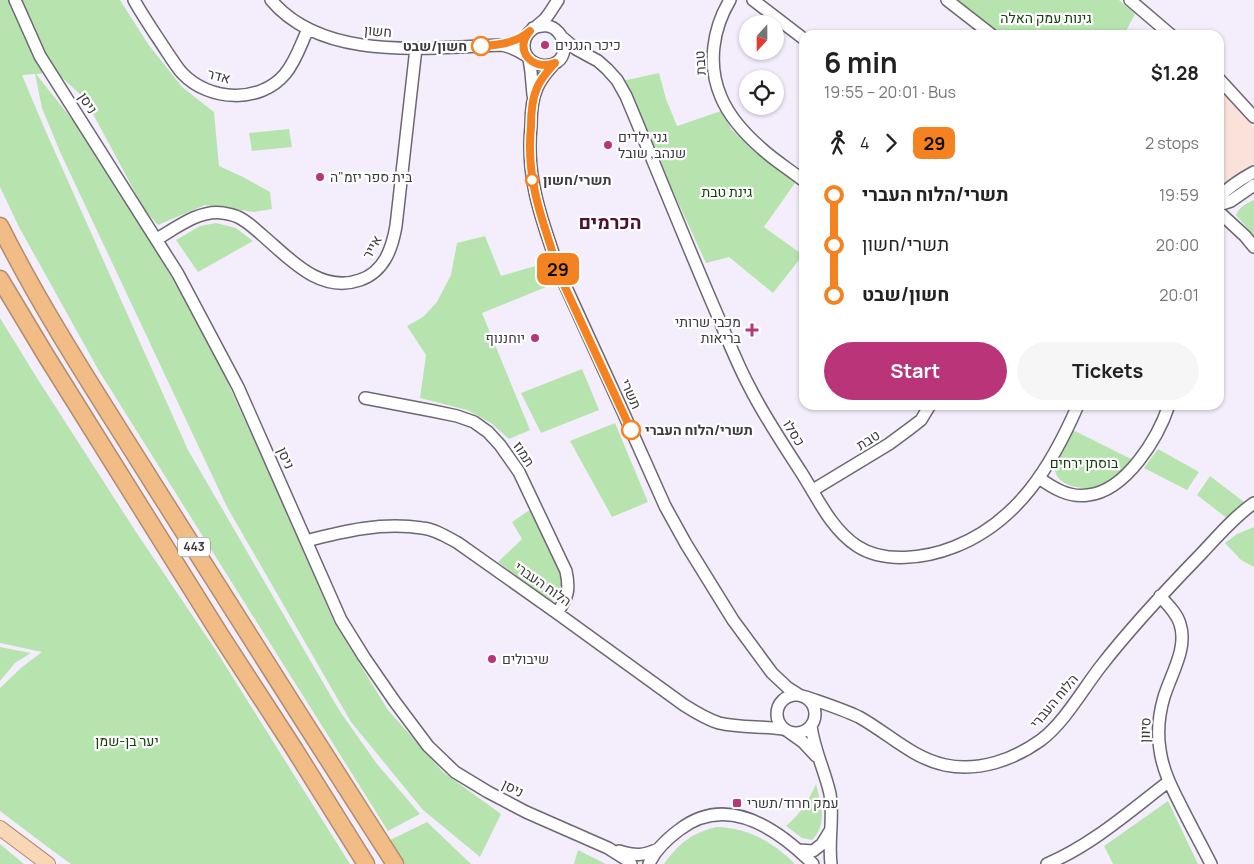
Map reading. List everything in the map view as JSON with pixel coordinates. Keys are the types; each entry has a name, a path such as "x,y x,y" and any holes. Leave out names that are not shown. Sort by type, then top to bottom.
{"highway":[{"name":"443","path":"0,226 66,345 395,864"},
{"name":"443","path":"0,279 221,636 366,864"}],"main road":[{"path":"0,828 48,864"}],"street":[{"name":"ניסן","path":"15,0 40,56 178,274 238,387 341,620 385,687 428,746 455,772 526,812 608,848 631,864"},
{"name":"אדר","path":"134,0 182,74 199,88 216,94 237,95 255,93 271,86 285,74 296,56 308,29"},
{"name":"חשון","path":"271,0 289,17 308,29 322,36 346,43 378,47 416,48 510,46 528,58"},
{"path":"558,0 556,21 564,42 564,52 558,61 548,66 534,64 528,58 524,46 525,39 532,30 544,21 558,0"},
{"name":"טבת","path":"730,0 718,28 713,46 715,79 721,97 733,117 761,149 799,177"},
{"path":"753,0 799,35"},
{"path":"947,0 986,30"},
{"path":"1130,0 1165,30"},
{"path":"532,30 541,25 549,26 555,28 561,35"},
{"name":"חשון","path":"496,45 523,37 532,30"},
{"name":"כסלו","path":"561,35 576,49 607,69 617,80 626,96 695,264 748,384 832,521 857,546 889,557 910,558 941,552 968,541 998,522 1023,498 1051,459 1076,410"},
{"name":"אייר","path":"157,239 191,219 207,214 221,213 238,216 311,275 325,282 339,284 368,278 387,258 393,243 416,48"},
{"name":"כסלו","path":"558,61 566,56 578,55 598,62"},
{"name":"תשרי","path":"528,58 533,102 530,142 533,186 558,272 620,403 665,506 686,544 734,620 772,673 788,688 802,696"},
{"name":"תשרי","path":"533,102 536,89 542,78 558,61"},
{"path":"1224,84 1254,117"},
{"path":"1224,192 1254,172"},
{"path":"1224,203 1231,201 1254,185"},
{"path":"1224,217 1254,247"},
{"name":"תמוז","path":"365,398 457,416 474,422 488,432 500,445 519,472 566,571 568,593 557,612"},
{"name":"טבת","path":"813,490 889,444 920,420 927,410"},
{"path":"1039,478 1051,487 1064,493 1078,496 1089,496 1108,488 1135,466 1158,432 1167,410"},
{"name":"הלוח העברי","path":"802,696 859,718 928,760 945,765 964,767 1005,760 1043,739 1056,726 1099,668 1160,596 1235,519 1254,504"},
{"name":"הלוח העברי","path":"1235,519 1251,511"},
{"name":"הלוח העברי","path":"306,541 372,526 423,528 441,534 458,543 557,612 701,716 719,723 736,726 786,730"},
{"name":"סיוון","path":"1160,596 1180,622 1182,633 1181,646 1160,714 1159,748 1163,770 1211,864"},
{"name":"תשרי","path":"772,673 776,686 777,710"},
{"path":"820,762 804,742 779,723 777,710 781,701 787,697 792,695 802,696 811,701 816,714 812,738 820,762 829,793 831,804 830,864"},
{"path":"786,730 796,734 802,732 827,710 837,709 844,711"},
{"name":"הלוח העברי","path":"745,726 759,723 777,710"},
{"path":"1047,864 1092,840 1168,782"},
{"path":"649,864 658,849 669,837 687,823 714,814 730,814 761,823 780,835 813,864"},
{"path":"799,850 813,851 822,844 830,830"},
{"name":"ניסן","path":"608,848 640,855 648,854 658,849"}],"shaded area":[{"path":"1224,92 1254,128 1254,171 1224,189"}],"green space":[{"path":"0,0 120,0 148,44 182,87 214,112 219,166 270,192 272,209 254,212 205,205 158,225 145,211 85,99 56,72 36,74 86,137 126,199 208,340 278,492 334,622 388,710 443,772 501,814 480,857 423,810 351,722 227,507 61,154 42,108 35,74 22,75 188,450 339,710 377,764 420,814 388,831 99,371 19,227 0,187"},
{"name":"גינות עמק האלה","path":"957,0 1119,0 1135,14 1127,30 996,30"},
{"name":"גינת טבת","path":"659,73 666,99 677,126 721,111 732,130 759,155 795,183 764,227 799,252 799,260 773,293 729,257 706,263 622,81"},
{"path":"289,129 292,147 252,151 249,133"},
{"path":"1254,200 1254,236 1236,215 1241,208"},
{"path":"216,223 236,228 253,241 198,272 176,240 200,226"},
{"path":"485,236 501,276 535,266 546,287 482,313 530,430 509,439 491,423 467,410 420,398 426,355 407,326 423,317 437,302 451,275 457,243"},
{"name":"יער בן-שמן","path":"0,318 136,532 215,649 350,864 71,864 0,811 0,688 22,667 42,652 0,643"},
{"path":"582,369 599,410 541,433 521,393"},
{"path":"615,423 648,502 612,517 570,441"},
{"name":"בוסתן ירחים","path":"1073,430 1133,460 1116,478 1104,486 1081,488 1065,483 1059,479 1055,465"},
{"path":"1158,449 1199,472 1187,490 1144,468"},
{"path":"1210,476 1244,502 1228,519 1197,495"},
{"path":"531,509 561,569 563,591 560,599 550,601 498,562 522,539 512,522"},
{"path":"1254,527 1254,567 1241,560 1225,543 1237,534"},
{"path":"0,647 31,653 15,663 0,681"},
{"path":"816,784 822,821 817,834 812,840 802,838 786,826 804,807"},
{"path":"1168,801 1198,864 1113,864 1104,846"},
{"path":"427,822 471,864 405,864 390,840"},
{"path":"716,827 738,830 759,837 778,849 795,864 664,864 686,840 700,832"},
{"path":"0,844 24,864 0,864"},
{"path":"578,850 606,864 574,864"}],"bus line":[{"name":"29","path":"481,46 508,43 523,37 530,31 525,39 524,46 525,53 529,59 534,64 541,66 555,63 542,78 536,89 533,102 530,142 533,186 558,272 631,430"}],"place":[{"name":"כיכר הנגנים","path":"545,45"},
{"name":"חשון/שבט","path":"481,46"},
{"name":"גני ילדים שנהב, שובל","path":"608,145"},
{"name":"בית ספר יזמ\"ה","path":"320,177"},
{"name":"תשרי/חשון","path":"532,180"},
{"name":"מכבי שרותי בריאות","path":"752,330"},
{"name":"יוחננוף","path":"535,338"},
{"name":"תשרי/הלוח העברי","path":"631,430"},
{"name":"שיבולים","path":"492,659"},
{"name":"עמק חרוד/תשרי","path":"737,803"}],"district":[{"name":"הכרמים","path":"610,222"}]}
